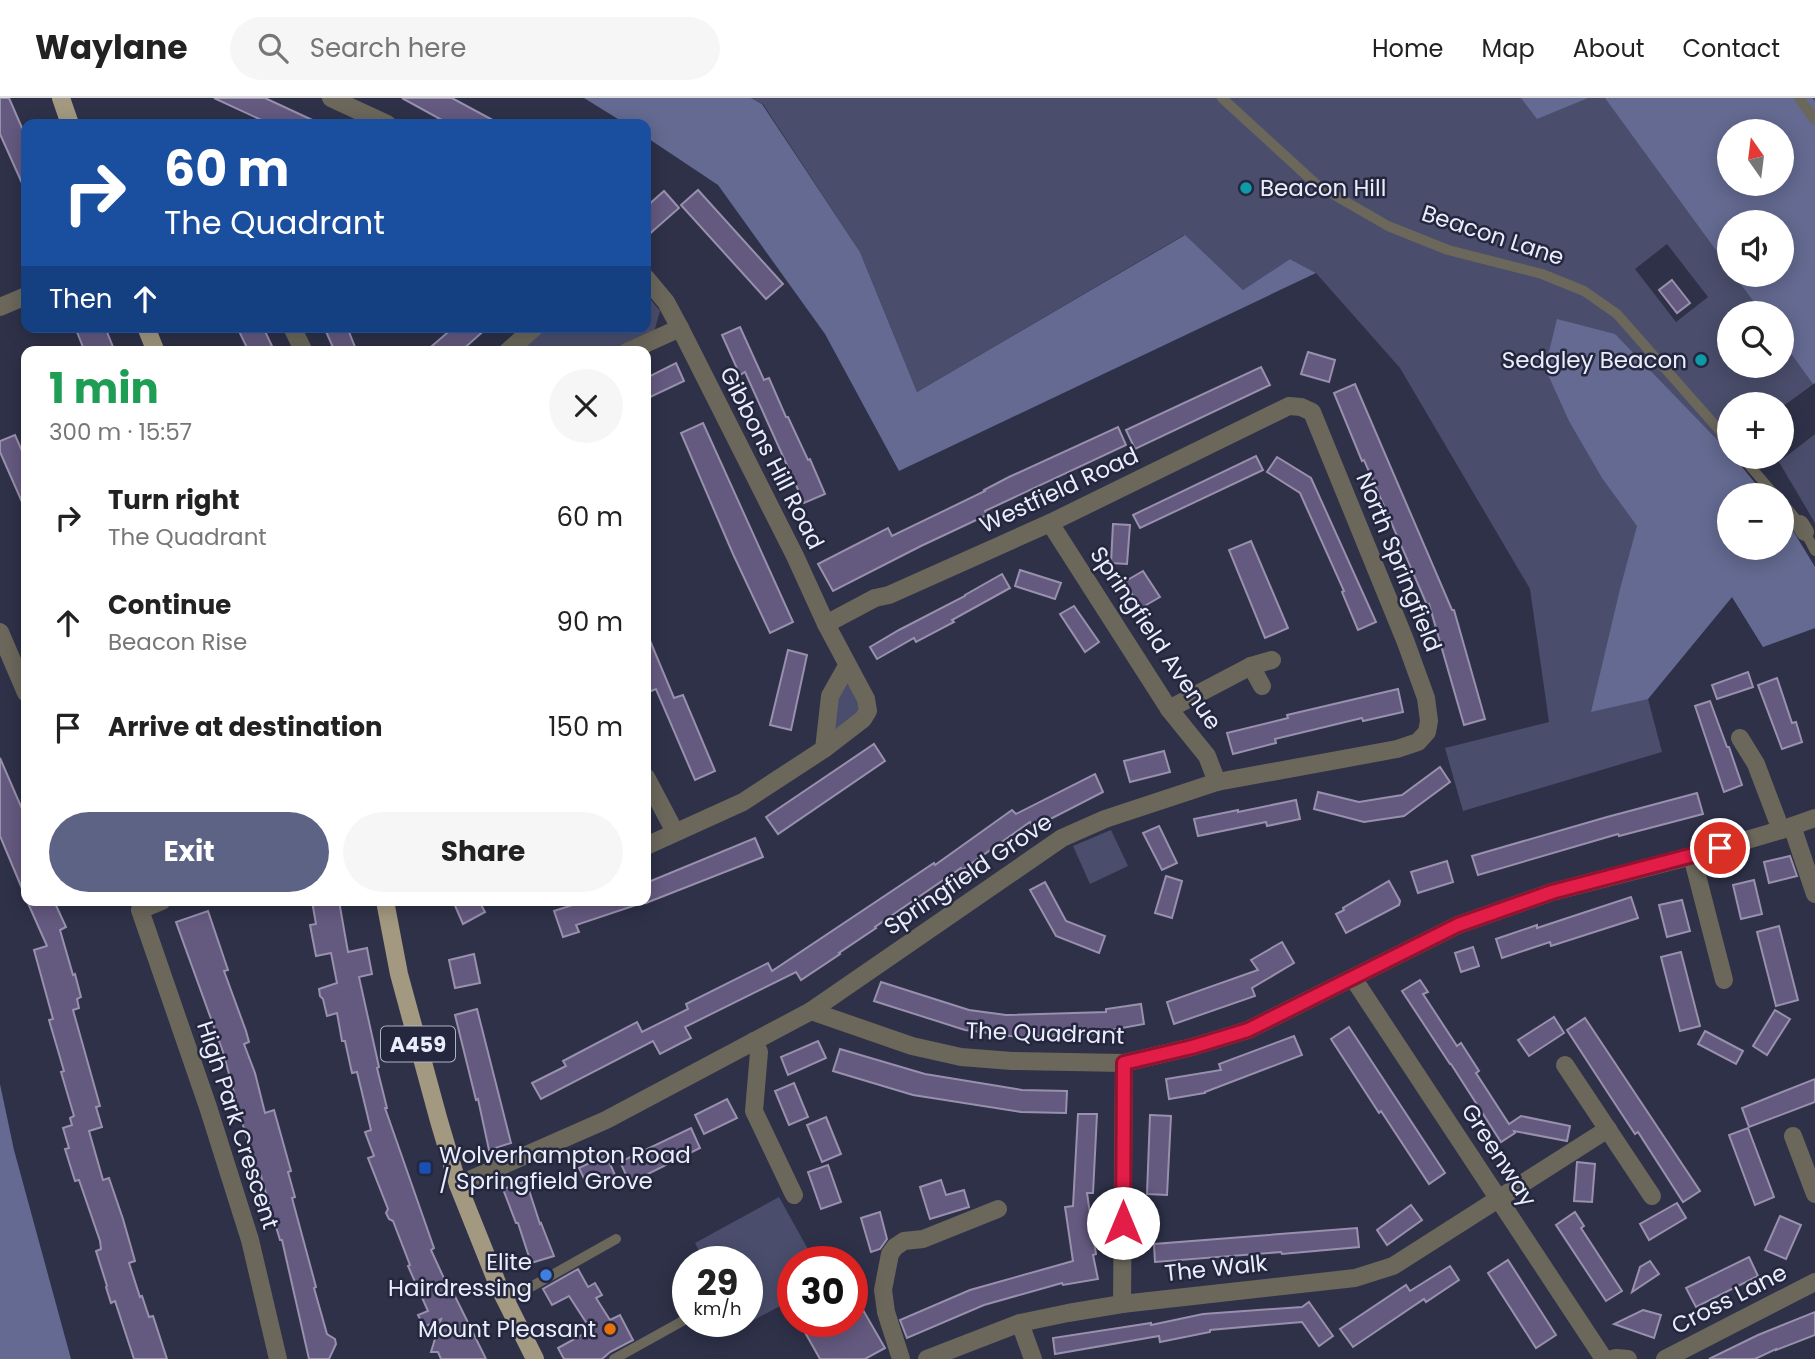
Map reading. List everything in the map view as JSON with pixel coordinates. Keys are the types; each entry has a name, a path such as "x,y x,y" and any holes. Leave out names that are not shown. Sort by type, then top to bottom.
{"main road":[{"path":"61,98 68,119"},
{"name":"A459","path":"386,906 399,974 458,1185 498,1285 535,1359"}],"street":[{"path":"331,98 376,119"},
{"name":"Gibbons Hill Road","path":"651,284 666,302 680,328 847,666 866,699 868,711 863,719 824,749"},
{"path":"0,307 21,298"},
{"path":"640,346 680,328"},
{"path":"514,346 528,333"},
{"name":"Westfield Road","path":"826,624 875,598 889,595 1050,523 1289,406 1312,412"},
{"name":"North Springfield","path":"1312,412 1426,698 1429,721 1427,733"},
{"name":"Springfield Avenue","path":"1050,523 1169,709 1207,756 1217,782"},
{"path":"0,632 21,681"},
{"path":"1169,709 1251,666 1272,660"},
{"path":"651,844 743,802 824,749 830,696 847,666"},
{"path":"1251,666 1262,685"},
{"name":"Springfield Grove","path":"458,1185 606,1120 811,1011 1062,838 1105,819 1217,782 1397,749 1418,742 1427,733"},
{"path":"1740,738 1756,764 1787,828 1815,894"},
{"path":"651,786 675,832"},
{"name":"The Quadrant","path":"811,1011 912,1046 961,1057 1012,1061 1124,1063 1248,1030 1458,925 1517,904 1552,892 1692,856 1815,818"},
{"path":"1692,856 1724,979"},
{"name":"High Park Crescent","path":"138,906 208,1107 250,1240 278,1359"},
{"name":"Greenway","path":"1353,978 1604,1359"},
{"path":"754,1041 759,1052 754,1111 794,1195"},
{"path":"1122,1304 1124,1063"},
{"path":"1565,1065 1652,1196"},
{"name":"The Walk","path":"927,1359 1020,1323 1122,1304 1355,1278 1393,1266 1608,1129"},
{"path":"1793,1136 1815,1194"},
{"path":"901,1359 886,1312 883,1290 890,1254 904,1241 923,1239 998,1209"},
{"name":"Cross Lane","path":"1665,1359 1815,1282"},
{"path":"1020,1323 1033,1359"},
{"path":"1612,1359 1628,1359"}],"lane":[{"name":"Beacon Lane","path":"1223,98 1317,185 1388,226 1448,250 1542,274 1584,291 1617,314 1717,427"},
{"path":"1799,98 1815,120"},
{"path":"1752,469 1765,483"},
{"path":"1794,518 1815,551"},
{"path":"506,1301 616,1239"},
{"path":"614,1359 672,1327"}],"shaded area":[{"path":"584,98 751,98 762,104 860,252 917,392 1185,235 1243,290 1290,259 1316,273 899,471 825,334 718,185 651,140 651,119 618,119"},
{"path":"751,98 1815,98 1815,383 1794,398 1794,392 1717,392 1717,469 1744,469 1755,483 1717,483 1717,560 1794,560 1794,533 1815,567 1815,628 1763,647 1732,597 1648,699 1662,752 1463,811 1445,748 1549,722 1530,589 1400,368 1316,273 1290,259 1243,290 1184,235 917,392 860,252 763,104","holes":["1667,244 1708,297 1676,322 1635,269"]},
{"path":"1521,98 1588,98 1537,119"},
{"path":"1605,98 1812,98 1815,101 1815,383 1813,384 1794,358 1794,301 1753,301 1743,287 1794,287 1794,210 1717,210 1717,252"},
{"path":"651,300 660,311 654,332 622,346 523,346 538,333 651,333"},
{"path":"1557,319 1615,334 1717,440 1717,469 1744,469 1755,483 1717,483 1717,560 1794,560 1794,533 1815,567 1815,628 1763,647 1732,597 1648,699 1591,712 1637,526 1602,478 1569,421 1545,368"},
{"path":"1815,434 1815,523 1794,483 1783,469 1794,469 1794,450"},
{"path":"848,679 862,702 858,712 831,732 833,702"},
{"path":"1111,830 1128,866 1090,884 1073,846"},
{"path":"0,1084 14,1150 71,1359 0,1359"},
{"path":"779,1197 806,1246 777,1246 777,1308 763,1315 763,1246 697,1246 695,1243"}],"building":[{"path":"0,98 9,98 21,126 21,181 0,134"},
{"path":"214,98 265,98 310,119 259,119"},
{"path":"402,98 452,98 491,119 440,119"},
{"path":"698,190 783,284 766,299 681,205"},
{"path":"664,191 679,208 651,233 651,203"},
{"path":"1672,280 1690,303 1677,313 1659,290"},
{"path":"740,327 764,380 769,378 825,494 804,503 745,372 740,375 722,335"},
{"path":"77,333 107,333 113,346 83,346"},
{"path":"240,333 266,333 272,346 246,346"},
{"path":"327,333 349,333 355,346 332,346"},
{"path":"447,333 481,333 467,346 432,346"},
{"path":"1308,352 1335,360 1329,382 1301,374"},
{"path":"676,363 684,381 651,397 651,376"},
{"path":"1261,367 1270,385 1135,449 1126,430"},
{"path":"1355,384 1454,610 1485,719 1464,725 1429,604 1427,605 1364,460 1362,461 1334,393"},
{"path":"703,423 793,622 770,633 681,433"},
{"path":"1118,427 1126,445 985,511 987,515 833,591 818,564 888,528 892,536 1009,477"},
{"path":"15,435 21,449 21,500 0,452 0,441"},
{"path":"1256,456 1263,470 1140,528 1133,515"},
{"path":"1277,457 1311,478 1376,622 1358,630 1342,592 1344,591 1300,493 1267,472"},
{"path":"1113,524 1130,525 1127,564 1111,563"},
{"path":"1251,541 1288,628 1265,638 1229,550"},
{"path":"1020,570 1061,583 1055,599 1015,586"},
{"path":"1143,571 1160,597 1141,608 1124,582"},
{"path":"1002,574 1010,588 952,620 954,622 916,642 914,638 877,659 870,647"},
{"path":"1074,606 1099,642 1085,652 1060,614"},
{"path":"651,643 674,698 683,695 715,771 695,780 656,689 651,691"},
{"path":"788,650 807,655 791,730 770,725"},
{"path":"1748,672 1753,687 1717,699 1712,685"},
{"path":"1777,678 1792,723 1796,722 1802,742 1782,749 1758,685"},
{"path":"1398,689 1403,712 1363,721 1362,718 1275,739 1276,743 1233,754 1227,733 1288,718 1287,715"},
{"path":"1710,701 1742,785 1724,792 1695,706"},
{"path":"874,744 885,761 778,834 766,817"},
{"path":"1164,751 1170,772 1130,782 1124,761"},
{"path":"0,758 21,806 21,886 0,836"},
{"path":"1440,767 1450,782 1404,816 1364,822 1314,809 1318,792 1359,802 1402,795"},
{"path":"1095,774 1103,792 1033,828 1030,822 801,980 796,972 685,1027 691,1038 660,1054 653,1041 541,1099 532,1083 566,1066 563,1061 637,1022 642,1032 688,1009 686,1004 768,963 772,971 934,863 935,865 1012,810 1016,814"},
{"path":"1697,793 1703,814 1619,836 1618,834 1478,875 1472,856"},
{"path":"1296,800 1300,819 1267,826 1266,822 1198,836 1194,819"},
{"path":"1159,826 1177,863 1162,870 1143,833"},
{"path":"755,838 763,857 651,901 651,881"},
{"path":"1790,856 1797,876 1769,883 1764,862"},
{"path":"1447,861 1453,882 1418,893 1411,872"},
{"path":"1166,876 1182,881 1172,918 1155,913"},
{"path":"1754,880 1762,914 1741,919 1733,885"},
{"path":"1389,881 1400,901 1399,905 1346,933 1336,914"},
{"path":"1045,882 1066,921 1105,936 1099,953 1056,936 1030,890"},
{"path":"1631,897 1638,918 1551,946 1550,942 1502,958 1496,939"},
{"path":"1682,900 1690,931 1667,937 1659,905"},
{"path":"29,906 56,906 66,927 60,930 81,997 77,999 79,1008 73,1010 100,1106 96,1107 102,1127 89,1131 103,1180 109,1178 123,1219 135,1261 129,1263 140,1297 142,1296 149,1317 153,1316 167,1359 134,1359 115,1301 111,1303 106,1287 96,1251 101,1249 100,1241 65,1149 69,1148 63,1128 72,1125 70,1118 74,1116 61,1072 64,1071 49,1020 53,1019 34,950 47,946"},
{"path":"313,906 340,906 348,952 367,948 372,974 359,977 385,1108 434,1248 431,1250 486,1359 441,1359 438,1352 431,1352 441,1319 424,1327 418,1315 428,1311 408,1266 410,1265 393,1221 386,1213 388,1209 368,1158 374,1156 365,1132 371,1130 357,1072 352,1073 337,1013 327,1016 320,996 319,989 337,983 331,953 316,956 310,925 316,924"},
{"path":"455,906 482,906 485,912 463,924"},
{"path":"570,906 633,906 576,925 579,932 563,937 554,911"},
{"path":"208,911 228,970 224,971 246,1031 249,1042 244,1044 265,1113 274,1110 291,1171 288,1172 295,1197 292,1198 316,1287 314,1288 327,1334 335,1339 336,1344 329,1359 309,1359 282,1240 260,1173 252,1158 223,1052 176,922"},
{"path":"1779,926 1798,1000 1776,1006 1757,932"},
{"path":"1282,942 1294,963 1252,988 1255,996 1174,1024 1167,1002 1258,970 1251,960"},
{"path":"1473,947 1479,966 1461,972 1455,953"},
{"path":"1681,952 1700,1026 1680,1031 1661,957"},
{"path":"474,954 480,983 455,988 449,960"},
{"path":"1420,980 1428,992 1423,994 1457,1046 1461,1043 1479,1071 1476,1073 1509,1124 1521,1116 1570,1126 1567,1141 1514,1131 1515,1133 1501,1142 1402,991"},
{"path":"881,982 969,1010 1006,1015 1106,1012 1106,1009 1141,1004 1144,1024 1100,1034 1018,1037 965,1030 874,1001"},
{"path":"477,1009 511,1143 489,1150 455,1015"},
{"path":"1775,1010 1790,1019 1767,1055 1753,1046"},
{"path":"1554,1017 1564,1033 1529,1056 1518,1040"},
{"path":"1585,1018 1700,1191 1683,1202 1567,1030"},
{"path":"1349,1027 1445,1173 1429,1184 1331,1039"},
{"path":"1705,1031 1743,1051 1736,1064 1698,1044"},
{"path":"1294,1036 1302,1055 1205,1093 1169,1099 1166,1079 1221,1070 1219,1064"},
{"path":"818,1041 826,1058 788,1075 781,1057"},
{"path":"840,1049 925,1074 1022,1090 1067,1091 1066,1113 1021,1112 913,1095 833,1071"},
{"path":"1815,1079 1815,1102 1749,1127 1742,1108"},
{"path":"794,1083 808,1117 789,1125 775,1091"},
{"path":"727,1099 737,1118 704,1134 695,1115"},
{"path":"1078,1114 1097,1114 1093,1193 1087,1193 1098,1279 1062,1283 984,1305 907,1338 900,1320 970,1290 1073,1261 1065,1207 1073,1206"},
{"path":"1150,1115 1171,1116 1167,1195 1147,1194"},
{"path":"826,1117 841,1154 822,1162 807,1125"},
{"path":"691,1128 700,1148 630,1183 620,1162"},
{"path":"1748,1128 1774,1197 1755,1205 1729,1135"},
{"path":"606,1155 615,1175 588,1187 579,1168"},
{"path":"1577,1162 1595,1164 1592,1202 1574,1201"},
{"path":"828,1165 841,1202 821,1209 808,1172"},
{"path":"941,1180 946,1195 964,1190 969,1207 930,1219 920,1187"},
{"path":"526,1181 554,1256 531,1263 503,1189"},
{"path":"1677,1203 1686,1218 1649,1240 1640,1224"},
{"path":"1411,1205 1422,1220 1387,1245 1377,1230"},
{"path":"880,1212 887,1239 880,1249 871,1252 861,1218"},
{"path":"1575,1212 1584,1226 1581,1228 1622,1291 1606,1301 1556,1225"},
{"path":"1780,1216 1801,1225 1786,1259 1765,1250"},
{"path":"1357,1228 1359,1247 1155,1262 1154,1244"},
{"path":"1749,1257 1758,1276 1696,1307 1686,1288"},
{"path":"1508,1260 1556,1335 1536,1348 1488,1273"},
{"path":"1650,1261 1659,1274 1632,1292 1640,1267"},
{"path":"1450,1266 1459,1280 1426,1302 1424,1299 1353,1347 1340,1329 1406,1285 1410,1291"},
{"path":"578,1269 588,1287 595,1283 602,1295 596,1298 610,1320 620,1315 633,1340 602,1359 564,1359 558,1348 591,1330 569,1296 552,1305 543,1289"},
{"path":"1309,1302 1333,1336 1319,1346 1302,1322 1210,1330 1160,1342 1159,1336 1055,1354 1053,1338 1151,1325 1203,1314 1302,1307"},
{"path":"1643,1310 1661,1315 1654,1338 1614,1324"},
{"path":"1815,1312 1815,1335 1755,1359 1709,1359 1758,1335"},
{"path":"868,1319 885,1348 865,1359 820,1359 808,1337 868,1337"}],"place":[{"name":"Beacon Hill","path":"1246,188"},
{"name":"Sedgley Beacon","path":"1701,360"},
{"name":"Wolverhampton Road / Springfield Grove","path":"425,1168"},
{"name":"Elite Hairdressing","path":"546,1275"},
{"name":"Mount Pleasant","path":"610,1329"}],"route":[{"path":"1123,1223 1124,1063 1248,1030 1458,925 1552,892 1720,848"}]}
